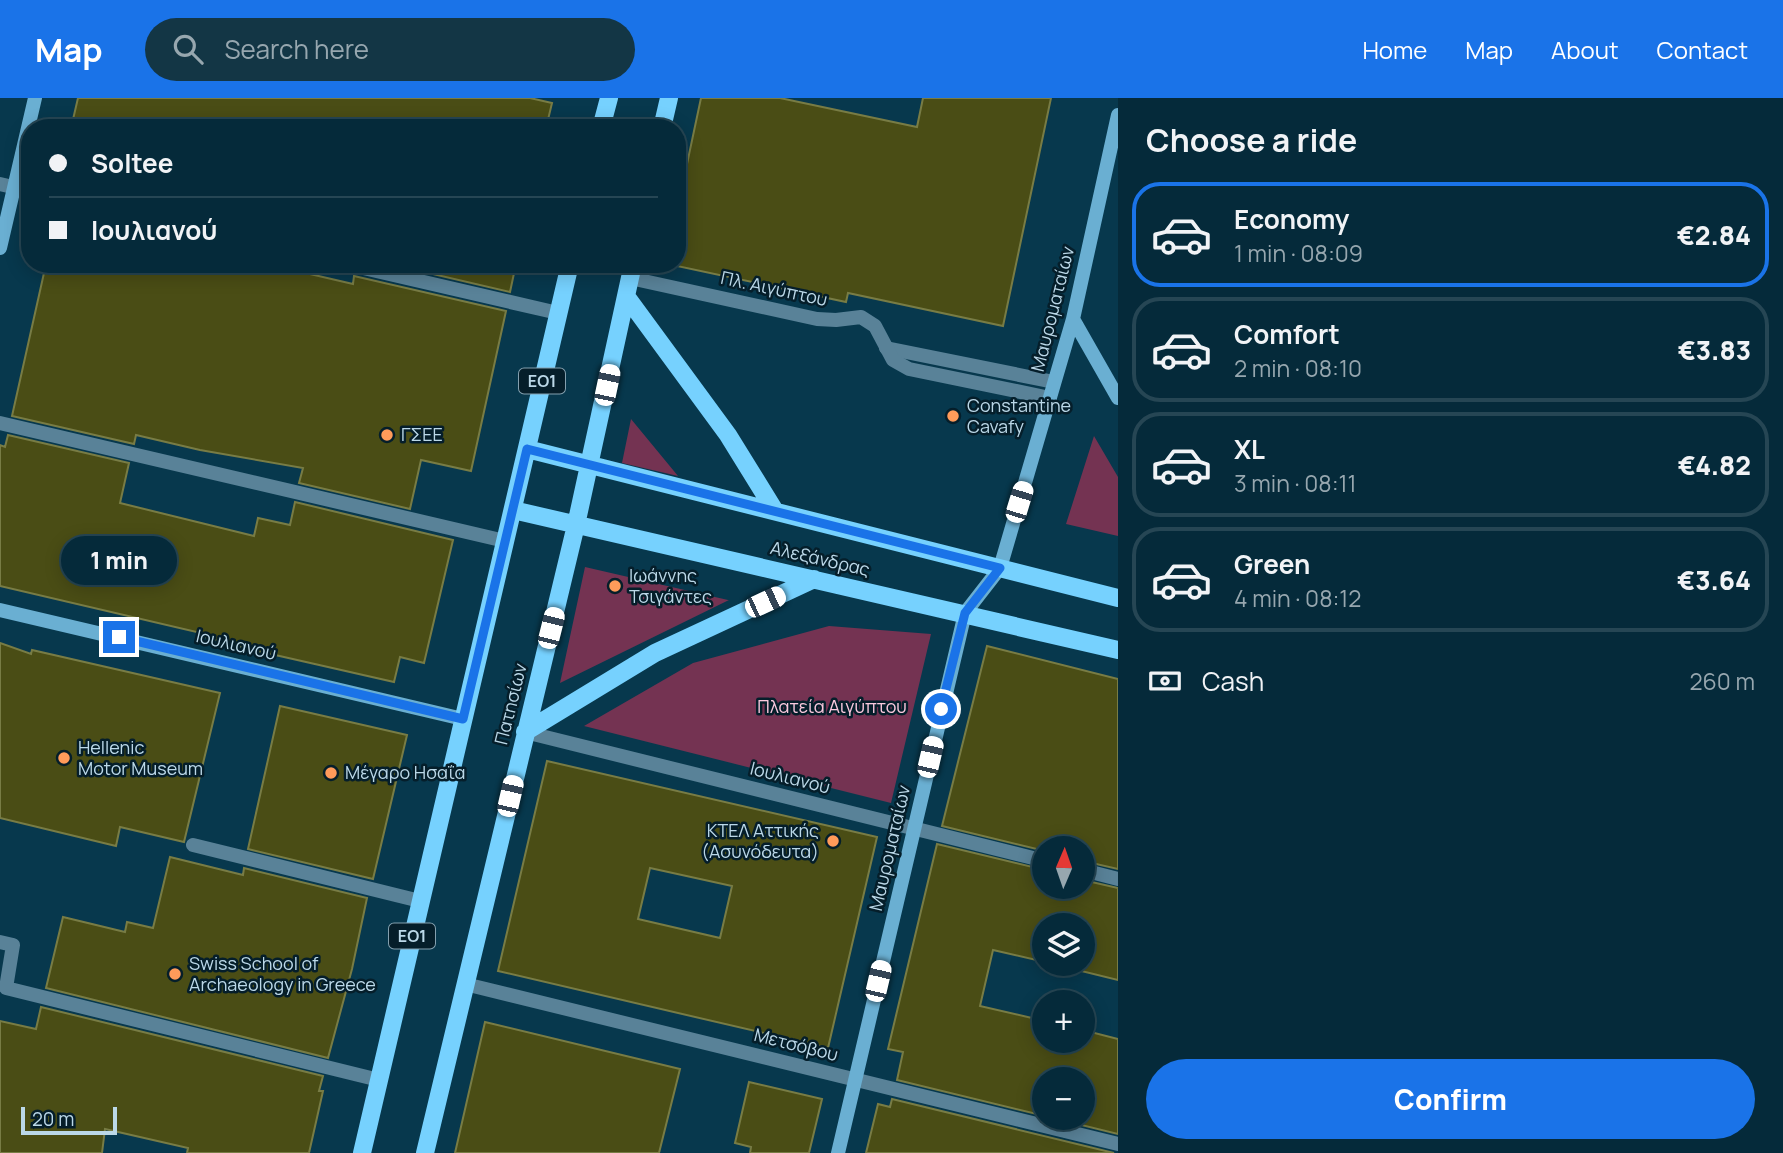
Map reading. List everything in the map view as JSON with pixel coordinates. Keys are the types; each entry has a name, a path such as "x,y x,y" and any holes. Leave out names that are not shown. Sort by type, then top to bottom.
{"main road":[{"path":"28,119 35,98"},
{"path":"664,119 669,98"},
{"path":"602,119 604,99"},
{"name":"Μαυροματαίων","path":"838,1153 965,613 1000,568 1073,319 1118,115"},
{"path":"0,248 7,186 21,142"},
{"name":"ΕΟ1","path":"362,1153 568,273"},
{"path":"630,279 775,511"},
{"name":"Πατησίων","path":"425,1153 576,525 630,279"},
{"path":"1073,319 1118,398"},
{"name":"Αλεξάνδρας","path":"527,449 1118,598"},
{"name":"Αλεξάνδρας","path":"513,510 1118,650"},
{"path":"525,732 655,653 814,579"},
{"name":"Ιουλιανού","path":"0,610 463,719"}],"street":[{"path":"385,273 558,313"},
{"name":"Πλ. Αιγύπτου","path":"630,279 817,320 861,317 875,326 893,360 909,369 1050,398"},
{"path":"886,348 1054,382"},
{"path":"0,423 505,541"},
{"name":"Ιουλιανού","path":"525,732 1032,858"},
{"path":"193,845 420,901"},
{"path":"1096,873 1118,879"},
{"path":"0,942 13,944 6,988 379,1080"},
{"name":"Μετσόβου","path":"465,984 1118,1144"}],"green space":[{"path":"631,419 678,476 622,463"},
{"path":"1094,436 1118,477 1118,536 1066,524"},
{"path":"585,567 728,600 729,600 560,683"},
{"name":"Πλατεία Αιγύπτου","path":"829,626 931,634 891,803 584,726 693,663"}],"building":[{"path":"78,98 530,98 552,103 548,119 73,119"},
{"path":"701,98 780,98 917,127 923,98 1051,98 1003,326 848,293 846,302 686,268 686,169"},
{"path":"44,273 306,273 353,284 354,276 506,311 471,471 421,460 410,509 299,483 303,468 200,450 136,435 134,444 12,416"},
{"path":"429,273 514,273 510,292"},
{"path":"8,435 129,463 120,503 254,536 258,518 290,525 295,502 453,540 424,663 400,657 394,682 262,652 201,636 201,633 0,586 0,445 5,447"},
{"path":"0,643 31,654 32,650 220,693 184,842 120,827 116,846 0,818"},
{"path":"987,646 1118,679 1118,869 1096,864 1096,836 1032,836 1032,848 942,826"},
{"name":"Μέγαρο Ησαΐα","path":"280,706 407,735 373,879 248,849"},
{"path":"547,761 877,837 828,1048 498,971","holes":["650,868 732,886 720,938 638,919"]},
{"path":"937,844 1032,867 1032,900 1096,900 1096,883 1118,888 1118,980 1095,974 1095,913 1032,913 1032,959 993,950 980,1006 1032,1018 1032,1053 1095,1053 1095,1033 1118,1039 1118,1134 1095,1128 1095,1067 1032,1067 1032,1113 897,1080 903,1052 888,1049"},
{"path":"170,857 243,875 244,868 367,898 352,969 328,1058 46,988 63,917 125,932 127,922 153,928"},
{"path":"41,1007 323,1076 319,1091 323,1091 309,1153 187,1153 188,1148 105,1129 102,1153 0,1153 0,1021 36,1029"},
{"path":"485,1022 680,1069 659,1153 455,1153"},
{"path":"749,1082 822,1099 809,1153 750,1153 751,1147 735,1143"},
{"path":"892,1099 1114,1153 866,1153 878,1104 890,1107"}],"place":[{"name":"Constantine Cavafy","path":"953,416"},
{"name":"ΓΣΕΕ","path":"387,435"},
{"name":"Ιωάννης Τσιγάντες","path":"615,586"},
{"name":"Hellenic Motor Museum","path":"64,758"},
{"name":"Μέγαρο Ησαΐα","path":"331,773"},
{"name":"ΚΤΕΛ Αττικής (Ασυνόδευτα)","path":"833,841"},
{"name":"Swiss School of Archaeology in Greece","path":"175,974"}],"route":[{"path":"119,637 463,719 527,449 1000,568 965,613 941,709"}]}
